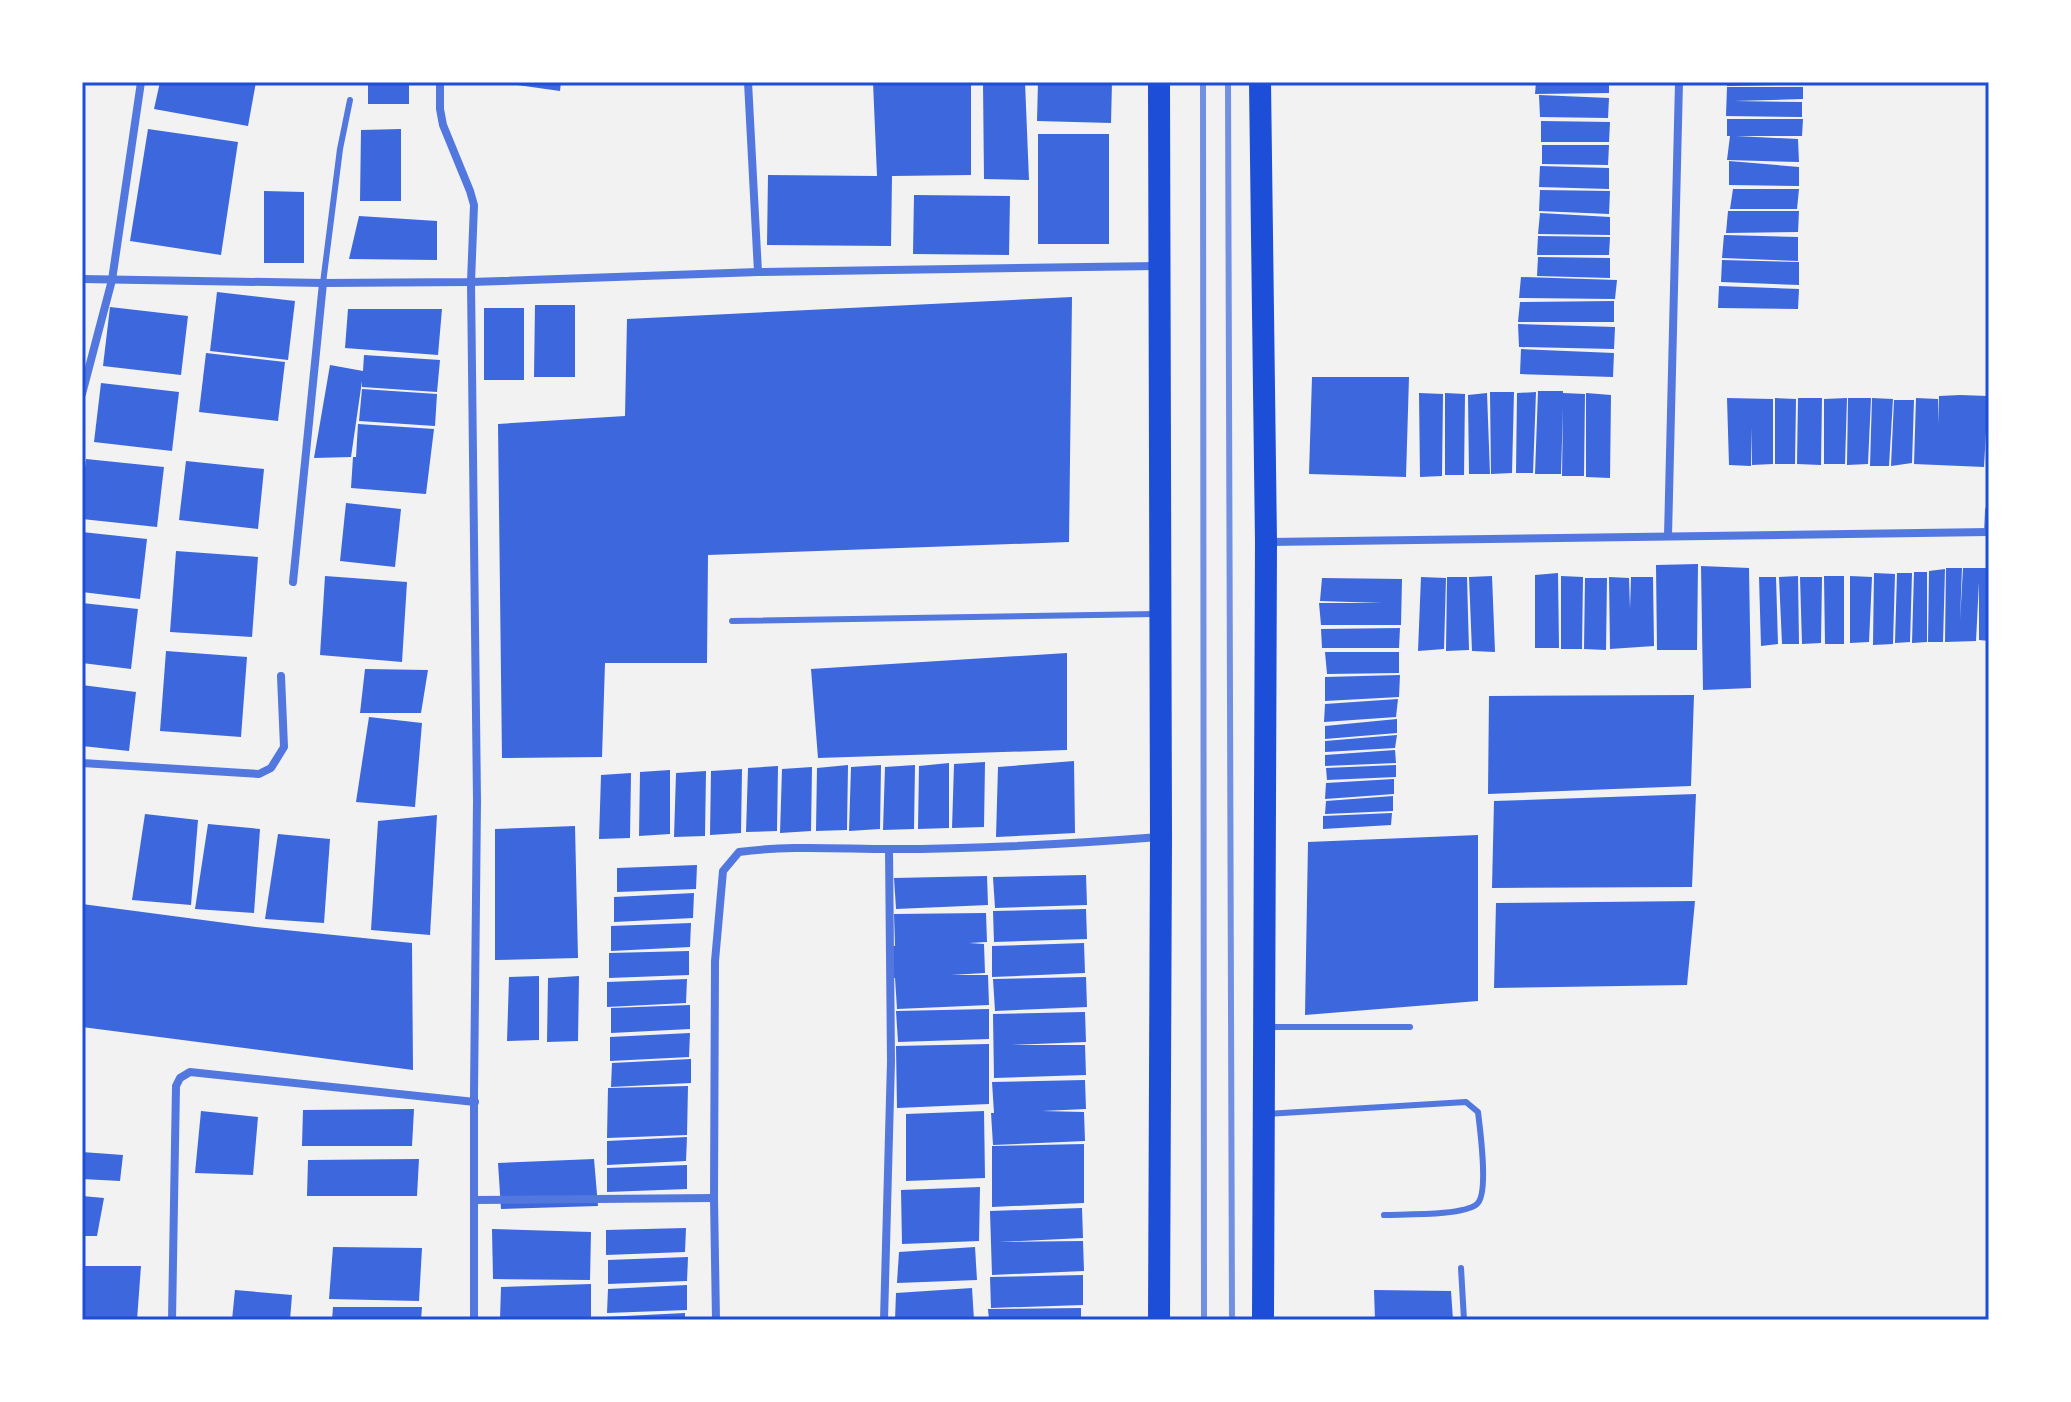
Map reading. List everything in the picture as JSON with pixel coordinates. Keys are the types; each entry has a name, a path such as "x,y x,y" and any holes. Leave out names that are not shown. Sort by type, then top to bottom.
{"highway":[{"path":"1159,82 1159,1320"},
{"path":"1260,82 1266,542 1263,1320"}],"street":[{"path":"82,394 112,280 141,82"},
{"path":"440,82 443,125 474,205 471,282 477,801 474,1320"},
{"path":"748,82 758,272"},
{"path":"1668,536 1679,82"},
{"path":"82,279 471,282 758,272 1159,266"},
{"path":"293,582 323,283"},
{"path":"1266,542 1989,532 1989,510"},
{"path":"82,763 259,774 271,768 284,747 281,676"},
{"path":"716,1320 715,961 723,871 739,852 833,846 889,849 1055,846 1161,837"},
{"path":"884,1320 891,1061 889,849"},
{"path":"172,1320 176,1086 180,1078 190,1072 475,1102"},
{"path":"474,1200 714,1198"}],"lane":[{"path":"323,283 340,149 350,100"},
{"path":"732,621 1160,614"},
{"path":"1265,1027 1410,1027"},
{"path":"1264,1114 1466,1102 1478,1112 1483,1197 1476,1205 1462,1211 1384,1215"},
{"path":"1461,1268 1464,1320"}],"building":[{"path":"160,82 256,82 248,126 154,109"},
{"path":"368,82 409,82 409,104 368,104"},
{"path":"510,82 561,82 560,91"},
{"path":"873,82 971,82 971,175 892,176 891,246 767,245 768,175 877,176"},
{"path":"983,82 1025,82 1029,180 984,179"},
{"path":"1038,82 1112,82 1111,123 1037,121"},
{"path":"1536,82 1609,82 1609,93 1535,94"},
{"path":"1727,82 1782,82 1782,85 1727,86"},
{"path":"1727,87 1803,87 1803,99 1734,101 1802,102 1802,117 1726,116"},
{"path":"1539,95 1609,98 1608,118 1540,117"},
{"path":"1727,119 1803,119 1802,136 1736,136 1798,139 1799,162 1727,160 1730,136 1727,136"},
{"path":"1541,121 1610,122 1609,142 1541,142"},
{"path":"148,129 238,142 221,255 130,241"},
{"path":"401,129 401,201 360,201 361,130"},
{"path":"1038,134 1109,134 1109,244 1038,244"},
{"path":"1542,145 1609,145 1608,165 1542,164"},
{"path":"1729,161 1799,167 1799,186 1729,185"},
{"path":"1540,166 1609,168 1609,189 1539,187"},
{"path":"1733,189 1799,189 1797,209 1730,209"},
{"path":"1540,190 1610,191 1609,214 1539,211"},
{"path":"264,191 304,192 304,263 264,263"},
{"path":"914,195 1010,196 1009,255 913,254"},
{"path":"1728,211 1799,211 1798,232 1726,233"},
{"path":"1540,213 1610,217 1610,235 1538,234"},
{"path":"359,216 437,221 437,260 349,259"},
{"path":"1724,235 1798,237 1798,261 1722,258"},
{"path":"1538,236 1610,237 1609,255 1537,255"},
{"path":"1538,257 1610,258 1610,278 1537,276"},
{"path":"1722,260 1799,262 1799,285 1721,282"},
{"path":"1521,277 1617,280 1615,299 1519,298"},
{"path":"1719,286 1799,289 1798,309 1718,308"},
{"path":"217,292 295,301 288,360 210,351"},
{"path":"1072,297 1069,542 708,555 707,663 605,663 602,757 502,758 498,424 625,416 627,319"},
{"path":"1614,301 1614,322 1518,322 1520,302"},
{"path":"535,305 575,305 575,377 534,377"},
{"path":"110,307 188,316 181,375 103,366"},
{"path":"484,308 524,308 524,380 484,380"},
{"path":"348,309 442,309 438,355 345,348"},
{"path":"1518,324 1615,327 1614,349 1519,347"},
{"path":"1521,349 1614,353 1613,377 1520,374"},
{"path":"206,353 285,362 278,421 199,412"},
{"path":"364,355 440,360 437,392 362,387 362,381 351,457 314,458 330,365 363,371"},
{"path":"1312,377 1409,377 1406,477 1309,474"},
{"path":"101,383 179,392 172,451 94,442"},
{"path":"362,389 437,394 435,426 359,421"},
{"path":"1538,391 1585,394 1584,476 1562,476 1563,408 1561,474 1535,474"},
{"path":"1490,392 1514,392 1512,473 1491,474"},
{"path":"1536,392 1533,473 1516,473 1517,393"},
{"path":"1419,393 1443,394 1442,476 1420,477"},
{"path":"1445,393 1465,394 1464,475 1445,475"},
{"path":"1487,393 1490,474 1469,474 1468,395"},
{"path":"1586,393 1611,395 1610,478 1586,477"},
{"path":"1939,396 1988,396 1984,467 1914,464 1916,398 1938,399 1938,424"},
{"path":"1727,398 1773,399 1773,464 1752,465 1752,427 1751,466 1729,465"},
{"path":"1775,398 1796,399 1795,464 1775,464"},
{"path":"1798,398 1822,398 1821,465 1797,464"},
{"path":"1847,398 1845,464 1824,464 1824,399"},
{"path":"1848,398 1871,398 1868,464 1847,465"},
{"path":"1872,398 1893,399 1889,466 1870,466"},
{"path":"1894,400 1914,400 1912,463 1891,466"},
{"path":"358,424 434,429 426,494 351,488"},
{"path":"86,459 164,467 157,527 82,519"},
{"path":"186,461 264,469 258,529 179,520"},
{"path":"346,503 401,509 395,567 340,561"},
{"path":"82,532 147,539 140,599 82,592"},
{"path":"176,551 258,557 252,637 170,632"},
{"path":"1698,564 1697,650 1657,650 1656,565"},
{"path":"1701,566 1749,568 1751,688 1703,690"},
{"path":"1946,568 1962,568 1960,621 1963,568 1989,568 1989,641 1979,640 1979,582 1976,641 1945,642"},
{"path":"1945,569 1943,642 1928,642 1929,571"},
{"path":"1914,572 1927,572 1927,642 1912,643"},
{"path":"1558,573 1559,648 1535,648 1535,575"},
{"path":"1874,573 1895,574 1893,644 1873,645"},
{"path":"1897,573 1912,573 1910,642 1895,643"},
{"path":"325,576 407,582 402,662 320,655"},
{"path":"1492,576 1495,652 1472,651 1469,577"},
{"path":"1561,576 1583,577 1582,649 1561,649"},
{"path":"1798,576 1799,644 1782,644 1779,577"},
{"path":"1824,576 1844,576 1844,644 1825,644"},
{"path":"1850,576 1872,577 1869,642 1850,643"},
{"path":"1421,577 1446,578 1444,649 1418,651"},
{"path":"1447,577 1467,577 1469,650 1446,651"},
{"path":"1609,577 1629,578 1630,609 1631,577 1653,577 1654,646 1610,649"},
{"path":"1759,577 1776,577 1778,644 1761,646"},
{"path":"1800,577 1822,577 1821,643 1802,644"},
{"path":"1322,578 1402,579 1401,625 1321,625 1319,603 1382,603 1320,601"},
{"path":"1585,578 1607,578 1606,650 1584,649"},
{"path":"82,603 138,609 131,669 82,663"},
{"path":"1400,628 1399,648 1322,648 1321,629"},
{"path":"166,651 247,657 241,737 160,731"},
{"path":"1325,652 1399,652 1399,673 1327,674"},
{"path":"1067,653 1067,750 818,758 811,669"},
{"path":"365,669 428,670 421,713 360,713"},
{"path":"1400,675 1399,697 1325,701 1325,677"},
{"path":"82,685 136,692 129,751 82,746"},
{"path":"1694,695 1691,786 1488,794 1489,696"},
{"path":"1398,699 1396,717 1324,722 1325,704"},
{"path":"369,717 422,723 415,807 356,802"},
{"path":"1397,719 1397,733 1325,739 1325,726"},
{"path":"1397,735 1395,748 1325,752 1325,741"},
{"path":"1395,750 1396,763 1325,766 1325,755"},
{"path":"1074,761 1075,833 996,837 998,767"},
{"path":"985,762 984,827 952,828 954,764"},
{"path":"949,763 949,828 918,829 919,766"},
{"path":"848,765 847,830 816,831 817,768"},
{"path":"881,765 880,829 849,831 851,767"},
{"path":"915,765 914,829 883,830 885,767"},
{"path":"1396,765 1396,777 1327,780 1326,768"},
{"path":"778,766 777,831 746,832 748,768"},
{"path":"812,767 811,831 780,833 782,769"},
{"path":"742,769 741,833 710,835 711,771"},
{"path":"670,770 670,834 639,836 640,772"},
{"path":"706,771 705,836 674,837 676,773"},
{"path":"631,773 630,838 599,839 601,775"},
{"path":"1394,779 1394,794 1325,799 1326,783"},
{"path":"1696,794 1692,887 1492,888 1494,801"},
{"path":"1393,796 1393,811 1325,814 1326,801"},
{"path":"1392,813 1391,825 1323,829 1323,816"},
{"path":"145,814 198,820 191,905 132,900"},
{"path":"437,815 430,935 371,930 378,821"},
{"path":"208,824 260,829 254,913 195,909"},
{"path":"575,826 578,958 495,960 495,829"},
{"path":"278,834 330,839 324,923 265,919"},
{"path":"1478,835 1478,1001 1305,1015 1308,842"},
{"path":"697,865 696,889 617,892 617,868"},
{"path":"1086,875 1087,905 995,908 993,877"},
{"path":"987,876 988,905 896,909 894,878"},
{"path":"694,893 693,918 614,922 614,897"},
{"path":"1695,901 1687,985 1494,988 1496,903"},
{"path":"82,904 256,927 412,943 413,1070 82,1027"},
{"path":"1086,909 1087,939 994,942 993,911"},
{"path":"986,913 987,942 969,943 984,944 985,973 951,975 988,975 989,1005 897,1009 891,946 895,946 894,914"},
{"path":"691,923 690,947 611,951 611,926"},
{"path":"1084,943 1085,973 992,977 992,946"},
{"path":"689,951 689,975 609,978 609,953"},
{"path":"539,976 539,1040 507,1041 509,977"},
{"path":"579,976 578,1041 547,1042 548,978"},
{"path":"1086,977 1087,1007 995,1011 993,979"},
{"path":"687,979 686,1003 607,1007 607,982"},
{"path":"690,1005 690,1029 611,1033 611,1008"},
{"path":"989,1009 989,1039 898,1042 896,1011"},
{"path":"1085,1012 1086,1042 1011,1045 1085,1045 1086,1075 994,1078 993,1014"},
{"path":"690,1033 689,1057 610,1061 610,1037"},
{"path":"989,1044 989,1104 897,1108 896,1046"},
{"path":"691,1059 691,1083 611,1087 612,1063"},
{"path":"1085,1080 1086,1109 1042,1111 1084,1112 1085,1141 993,1145 992,1082"},
{"path":"688,1086 687,1135 607,1138 608,1088"},
{"path":"414,1109 412,1146 302,1146 303,1110"},
{"path":"201,1111 258,1117 253,1175 195,1173"},
{"path":"984,1111 985,1178 906,1181 906,1114"},
{"path":"687,1137 686,1161 607,1165 607,1141"},
{"path":"1084,1144 1084,1203 992,1207 992,1146"},
{"path":"82,1152 123,1155 120,1181 82,1179"},
{"path":"419,1159 417,1196 307,1196 308,1160"},
{"path":"594,1159 598,1206 501,1209 498,1163"},
{"path":"687,1165 687,1189 607,1192 607,1168"},
{"path":"980,1187 979,1241 902,1244 901,1190"},
{"path":"82,1196 104,1198 97,1236 82,1236"},
{"path":"1082,1208 1083,1238 999,1242 1083,1241 1084,1271 992,1275 990,1211"},
{"path":"686,1228 685,1252 606,1255 606,1230"},
{"path":"492,1229 591,1232 590,1280 493,1279"},
{"path":"333,1247 422,1248 419,1301 329,1299"},
{"path":"975,1247 977,1280 897,1283 899,1252"},
{"path":"688,1257 687,1281 608,1284 608,1260"},
{"path":"82,1266 141,1266 137,1320 82,1320"},
{"path":"1083,1275 1083,1305 991,1308 990,1277"},
{"path":"591,1284 591,1320 500,1320 501,1287"},
{"path":"687,1285 687,1310 607,1313 608,1289"},
{"path":"972,1288 974,1320 895,1320 896,1293"},
{"path":"235,1290 292,1295 290,1320 232,1320"},
{"path":"1374,1290 1451,1291 1453,1320 1375,1320"},
{"path":"333,1307 422,1307 421,1320 332,1320"},
{"path":"1081,1308 1081,1320 989,1320 988,1309"},
{"path":"685,1313 685,1320 605,1320 605,1317"}],"railway":[{"path":"1203,82 1204,1320"},
{"path":"1228,82 1232,1320"}]}
